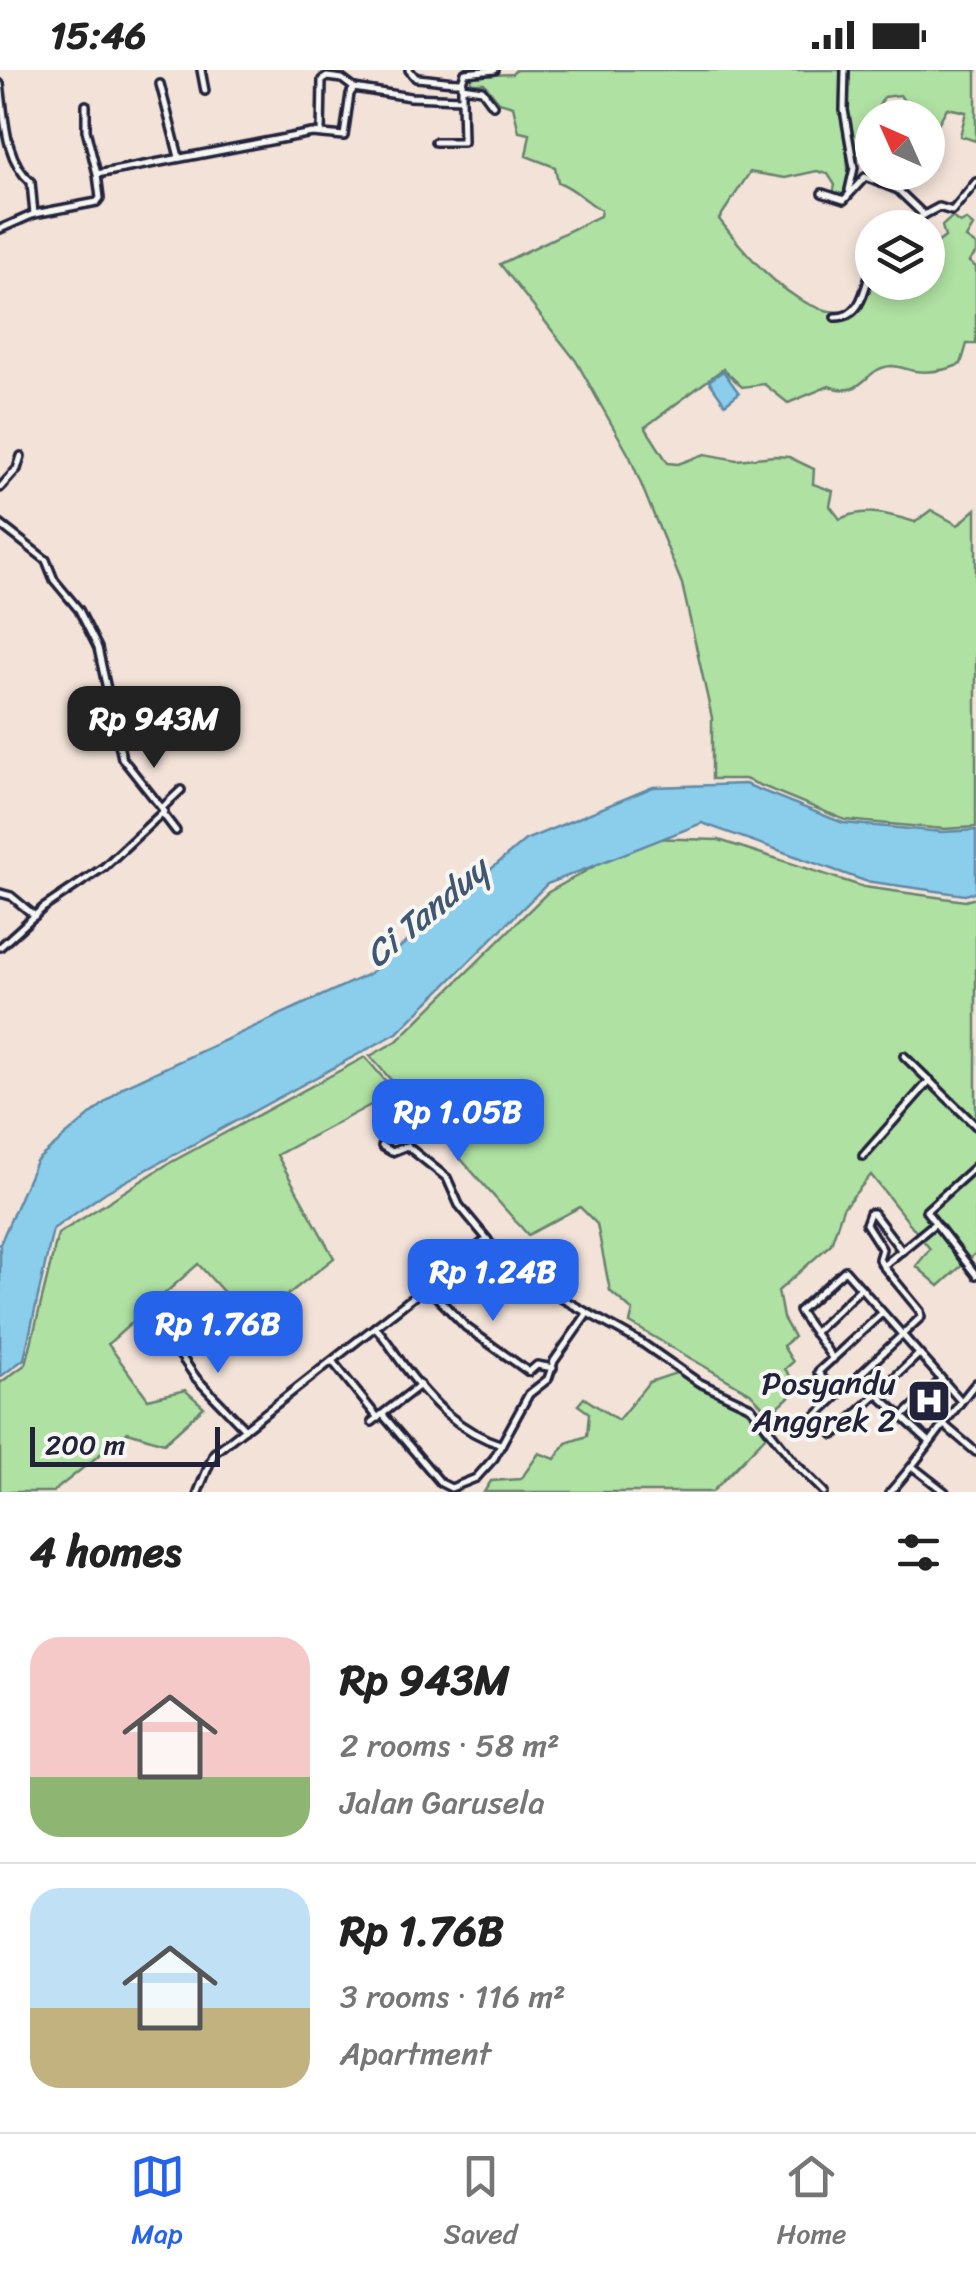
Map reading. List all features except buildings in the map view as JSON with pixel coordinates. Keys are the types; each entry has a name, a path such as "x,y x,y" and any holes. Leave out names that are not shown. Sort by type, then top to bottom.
{"street":[{"path":"202,70 205,91"},
{"path":"409,70 416,78 482,90 494,104"},
{"path":"435,142 462,142 462,85 467,72 496,70"},
{"path":"844,200 854,176 844,110 845,70"},
{"path":"321,133 322,80 326,77 342,79 354,88 462,100"},
{"path":"0,84 10,150 20,174 31,182 34,214"},
{"path":"160,84 179,158"},
{"path":"97,174 321,133 346,134 354,88"},
{"path":"0,229 34,214 100,198 86,130 86,105"},
{"path":"844,200 865,178 898,190 919,210"},
{"path":"933,210 938,207 952,211 976,182"},
{"path":"822,193 844,200"},
{"path":"835,317 850,315 861,300"},
{"path":"0,488 17,470 21,456"},
{"path":"0,524 46,560 54,580 80,610 98,648 122,758 176,830"},
{"path":"0,947 104,866 181,790"},
{"path":"0,894 11,896 35,916"},
{"path":"904,1056 976,1126"},
{"path":"863,1156 930,1080"},
{"path":"382,1146 390,1152 407,1146 442,1172 460,1205 488,1240 528,1278 656,1351 698,1382 751,1406 794,1463 824,1492"},
{"path":"976,1166 927,1209 934,1224 976,1275"},
{"path":"882,1249 867,1228 870,1213 902,1251"},
{"path":"883,1266 934,1224"},
{"path":"198,1492 211,1458 245,1428 480,1242 488,1240"},
{"path":"894,1241 882,1249 879,1259 922,1314 815,1418 832,1435 918,1354"},
{"path":"832,1358 800,1309 844,1270 960,1401"},
{"path":"427,1287 466,1327 529,1372 538,1365 552,1368"},
{"path":"814,1333 861,1288"},
{"path":"835,1395 818,1372 882,1313"},
{"path":"332,1362 378,1418 433,1475 451,1488 476,1478 502,1445 529,1394 548,1379 587,1314"},
{"path":"375,1328 454,1422 480,1438 502,1445"},
{"path":"169,1340 196,1378 245,1428"},
{"path":"902,1417 941,1380"},
{"path":"890,1492 976,1383"},
{"path":"378,1418 420,1385"},
{"path":"877,1394 930,1442"},
{"path":"942,1424 976,1452"},
{"path":"912,1468 946,1492"}],"green space":[{"path":"516,70 976,70 976,141 960,136 966,112 947,108 945,112 945,100 903,100 900,95 882,100 855,100 855,157 847,157 849,180 842,196 833,194 835,185 828,174 817,171 785,178 750,172 719,219 782,287 822,309 842,312 862,306 864,300 945,300 945,223 952,217 960,223 966,220 973,226 966,238 976,245 976,253 969,262 976,267 976,344 967,344 961,364 927,372 895,366 882,368 850,389 829,386 788,403 764,384 742,387 723,369 645,427 668,463 678,464 705,454 737,460 789,457 814,469 813,484 833,491 830,506 840,519 868,513 915,522 931,510 958,525 976,509 976,827 944,829 845,820 745,779 712,779 712,718 682,584 630,457 576,361 500,264 600,216 601,210 558,182 555,167 526,156 530,134 519,132 513,106 499,102 484,83 471,83 471,76 512,74"},
{"path":"644,838 719,840 864,887 965,901 976,898 976,1253 939,1286 916,1266 930,1249 871,1175 843,1208 831,1244 778,1291 783,1318 794,1337 783,1346 793,1362 785,1369 799,1388 770,1414 750,1393 630,1323 633,1311 610,1291 597,1224 580,1207 528,1235 370,1056 397,1041 547,893"},
{"path":"365,1057 395,1092 277,1155 334,1258 252,1323 198,1264 108,1344 148,1399 185,1390 204,1407 164,1443 128,1432 53,1492 0,1492 0,1383 26,1364 58,1234 166,1165"},
{"path":"679,1372 740,1405 766,1436 712,1492 484,1492 491,1481 521,1479 539,1453 555,1459 566,1443 587,1436 589,1413 578,1405 584,1398 618,1420 649,1382"}],"water":[{"path":"723,371 739,393 725,404 709,381"},
{"path":"745,784 843,823 943,832 976,830 976,892 965,895 865,881 702,823 547,884 397,1033 106,1192 53,1229 24,1359 0,1377 0,1244 36,1161 123,1087 369,974 525,840 653,787"}],"place":[{"name":"Posyandu Anggrek 2","path":"929,1401"}],"water label":[{"name":"Ci Tanduy","path":"426,912"}]}
